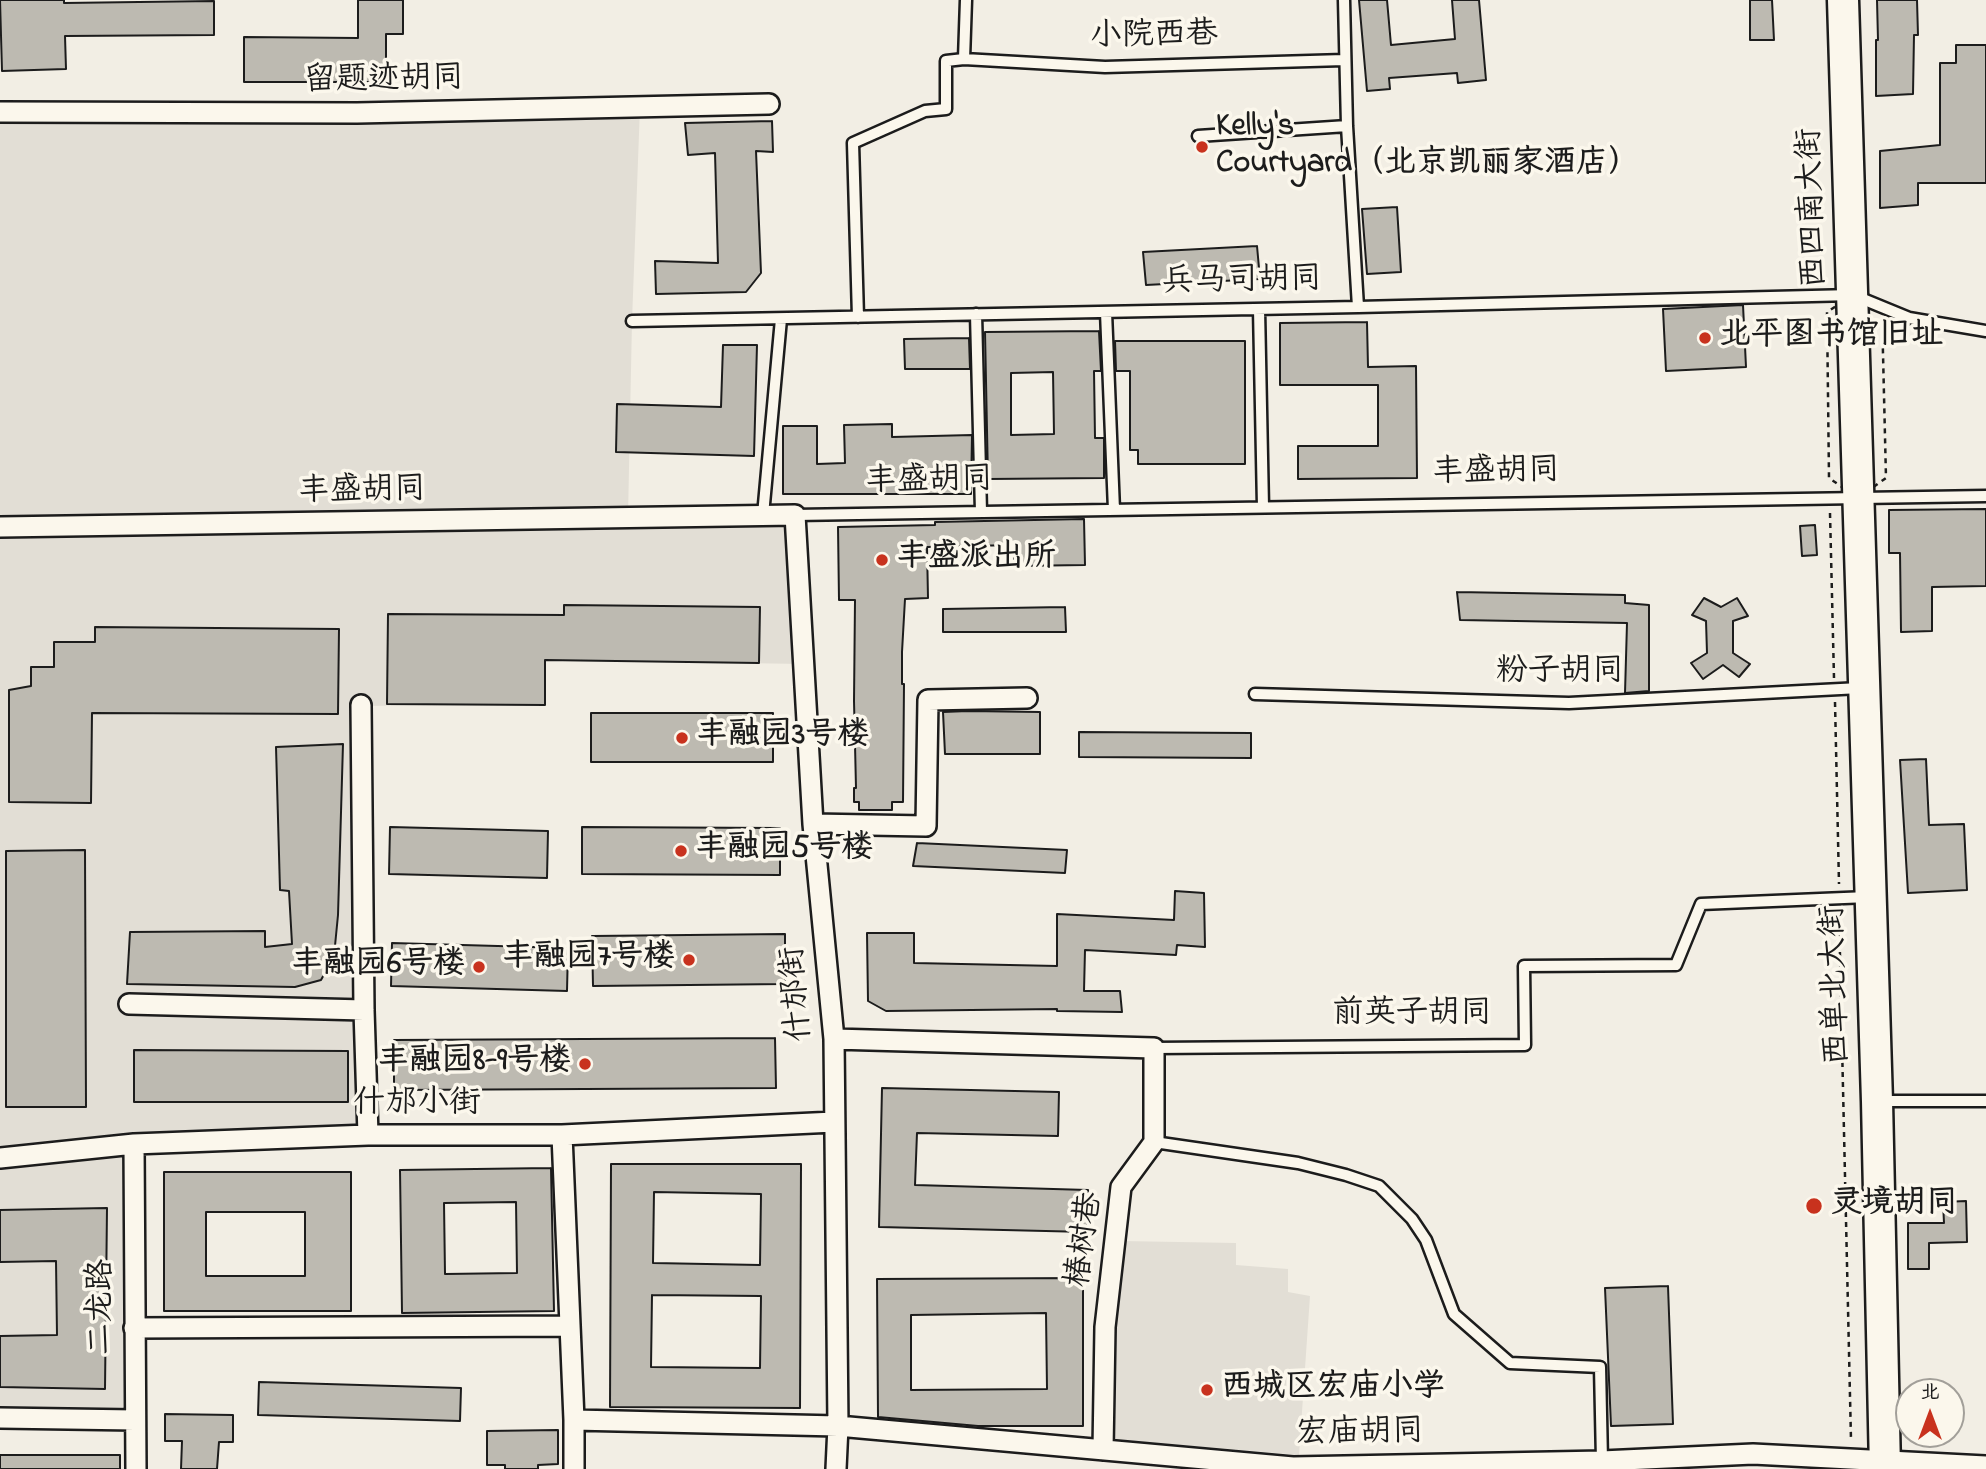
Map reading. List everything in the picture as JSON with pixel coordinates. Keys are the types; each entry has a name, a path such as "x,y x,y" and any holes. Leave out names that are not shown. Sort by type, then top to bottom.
{"main road":[{"name":"西四南大街","path":"1843,0 1853,295 1844,498"},
{"name":"西单北大街","path":"1844,498 1865,688 1885,1465"}],"street":[{"name":"留题迹胡同","path":"0,112 357,113 769,104"},
{"name":"丰盛胡同","path":"0,527 795,515"},
{"name":"什邡街","path":"795,515 813,824 834,1039 838,1426 836,1469"},
{"path":"813,824 926,827 928,700 1027,698"},
{"path":"361,705 368,1135"},
{"path":"129,1004 364,1010"},
{"name":"前英子胡同","path":"834,1039 1154,1048"},
{"path":"1154,1048 1154,1142"},
{"name":"什邡小街","path":"0,1158 134,1144 368,1135 562,1135 834,1122"},
{"path":"562,1135 574,1469"},
{"name":"椿树巷","path":"1103,1450 1105,1327 1121,1187 1154,1142"},
{"name":"二龙路","path":"134,1144 136,1469"},
{"path":"134,1328 569,1326"},
{"path":"0,1419 135,1420"},
{"name":"宏庙胡同","path":"574,1420 838,1426 1293,1467 1602,1461 1754,1454 1852,1459 1885,1465 1986,1466"}],"lane":[{"path":"858,317 853,143 925,111 946,109 946,61 964,59 966,0"},
{"path":"1344,0 1347,126 1358,307"},
{"name":"小院西巷","path":"964,59 1105,67 1344,60"},
{"path":"1198,136 1347,126"},
{"path":"1853,295 1909,318 1986,331"},
{"name":"兵马司胡同","path":"632,321 1853,295"},
{"path":"1259,309 1263,507"},
{"path":"1106,312 1114,510"},
{"path":"976,314 981,512"},
{"path":"763,515 781,319"},
{"name":"丰盛胡同","path":"795,515 1986,496"},
{"name":"粉子胡同","path":"1255,694 1569,703 1865,688"},
{"name":"前英子胡同","path":"1154,1048 1525,1045 1524,966 1676,965 1701,904 1870,897"},
{"path":"1877,1101 1986,1101"},
{"path":"1154,1142 1298,1163 1379,1186 1412,1219 1426,1240 1454,1314 1510,1363 1600,1367 1602,1461"}],"path":[{"path":"1829,478 1844,498 1834,690 1852,1459"}],"shaded area":[{"path":"640,107 628,517 795,515 804,664 546,660 542,704 362,706 368,1135 134,1144 135,1410 0,1413 0,112"},
{"name":"西城区宏庙小学","path":"1121,1241 1236,1243 1236,1265 1288,1269 1288,1292 1310,1296 1299,1455 1110,1439 1112,1341"}],"building":[{"path":"0,0 64,0 64,3 214,1 214,35 65,36 66,69 2,71"},
{"path":"358,0 403,0 403,34 386,34 386,82 244,82 244,37 358,38"},
{"path":"1359,0 1387,0 1391,45 1455,39 1452,0 1479,0 1486,80 1458,83 1457,73 1389,78 1390,89 1367,91"},
{"path":"1750,0 1772,0 1774,40 1750,40"},
{"path":"1877,0 1917,0 1918,35 1914,35 1913,94 1876,96"},
{"path":"1956,45 1986,45 1986,183 1918,183 1918,205 1880,208 1880,151 1940,145 1940,63 1956,63"},
{"path":"772,121 773,152 756,151 761,273 746,292 656,294 655,261 718,263 715,153 688,155 685,123"},
{"path":"1397,207 1401,272 1367,274 1362,209"},
{"path":"1257,246 1260,279 1146,285 1143,252"},
{"name":"北平图书馆旧址","path":"1743,305 1746,367 1666,371 1663,309"},
{"path":"1367,322 1368,367 1416,366 1417,478 1298,479 1298,446 1378,446 1378,385 1280,385 1280,323"},
{"path":"1099,331 1101,371 1094,371 1095,438 1104,438 1104,478 988,479 985,332","holes":["1053,372 1054,434 1011,435 1011,373"]},
{"path":"969,338 970,369 905,369 904,339"},
{"path":"1115,341 1245,341 1245,464 1138,464 1138,450 1130,450 1130,371 1116,371"},
{"path":"723,345 757,345 754,456 616,452 617,404 721,407"},
{"path":"892,424 892,437 972,435 971,494 783,494 783,426 817,426 817,464 845,463 844,425"},
{"path":"1986,509 1986,586 1932,587 1932,631 1901,632 1900,553 1889,553 1889,510"},
{"path":"1084,519 1085,565 1014,566 1014,545 927,547 928,598 905,599 902,652 903,802 892,802 892,810 859,810 859,802 854,802 855,600 839,600 838,527"},
{"path":"1815,525 1817,555 1802,556 1800,526"},
{"path":"1457,592 1625,595 1625,603 1649,605 1649,691 1625,693 1627,623 1460,620"},
{"path":"1704,598 1721,607 1737,598 1748,616 1733,621 1733,653 1750,664 1739,677 1723,665 1703,679 1691,663 1707,653 1706,621 1692,615"},
{"path":"564,605 760,607 759,663 545,660 545,705 387,704 388,614 564,615"},
{"path":"1065,607 1066,632 943,632 943,609"},
{"path":"95,627 339,629 338,714 92,713 91,803 9,802 9,690 31,686 31,667 54,667 54,642 95,642"},
{"path":"943,712 1040,712 1040,754 945,754"},
{"name":"丰融园3号楼","path":"591,713 773,713 773,762 591,762"},
{"path":"1079,732 1251,733 1251,758 1079,757"},
{"path":"343,744 338,915 334,956 321,980 295,987 127,984 130,932 265,931 265,947 292,944 289,891 280,890 276,747"},
{"path":"1926,759 1929,825 1964,824 1967,890 1908,893 1900,760"},
{"path":"390,827 548,831 547,878 389,874"},
{"name":"丰融园5号楼","path":"582,827 780,828 780,875 582,874"},
{"path":"917,843 1067,850 1065,873 913,866"},
{"path":"85,850 86,1107 6,1107 6,851"},
{"path":"1175,891 1204,893 1205,947 1177,945 1176,955 1085,950 1084,991 1120,991 1122,1012 1057,1009 886,1011 868,1001 867,933 914,933 914,963 1057,966 1057,914 1174,920"},
{"name":"丰融园7号楼","path":"785,934 785,984 593,986 592,936"},
{"name":"丰融园6号楼","path":"392,943 568,948 567,991 391,986"},
{"name":"丰融园8-9号楼","path":"775,1038 776,1088 394,1090 394,1040"},
{"path":"134,1050 348,1051 348,1102 134,1102"},
{"path":"882,1088 1059,1092 1058,1136 917,1133 915,1185 1088,1190 1087,1232 879,1227"},
{"path":"611,1164 801,1164 800,1408 610,1407","holes":["654,1192 761,1194 760,1265 653,1263","652,1295 761,1296 760,1368 651,1367"]},
{"path":"551,1168 554,1311 402,1313 400,1170","holes":["516,1202 517,1273 445,1274 444,1203"]},
{"path":"164,1172 351,1172 351,1311 164,1311","holes":["206,1212 305,1212 305,1276 206,1276"]},
{"path":"1966,1201 1967,1242 1929,1243 1929,1269 1908,1269 1908,1223 1944,1223 1943,1202"},
{"path":"107,1208 105,1389 0,1387 0,1336 57,1335 56,1261 0,1262 0,1210"},
{"path":"1083,1278 1083,1426 978,1426 878,1417 877,1279","holes":["1046,1313 1047,1389 911,1390 911,1315"]},
{"path":"1668,1286 1673,1424 1611,1426 1605,1288"},
{"path":"259,1382 461,1388 460,1421 258,1415"},
{"path":"165,1414 233,1415 233,1442 219,1442 217,1469 181,1469 182,1441 165,1441"},
{"path":"558,1430 558,1464 538,1465 538,1469 505,1469 505,1465 487,1465 487,1431"},
{"path":"0,1455 120,1455 120,1469 0,1469"}],"place":[{"name":"Kelly's Courtyard（北京凯丽家酒店）","path":"1202,147"},
{"name":"北平图书馆旧址","path":"1705,338"},
{"name":"丰盛派出所","path":"882,560"},
{"name":"丰融园3号楼","path":"682,738"},
{"name":"丰融园5号楼","path":"681,851"},
{"name":"丰融园7号楼","path":"689,960"},
{"name":"丰融园6号楼","path":"479,967"},
{"name":"丰融园8-9号楼","path":"585,1064"},
{"name":"灵境胡同","path":"1814,1206"},
{"name":"西城区宏庙小学","path":"1207,1390"}]}
